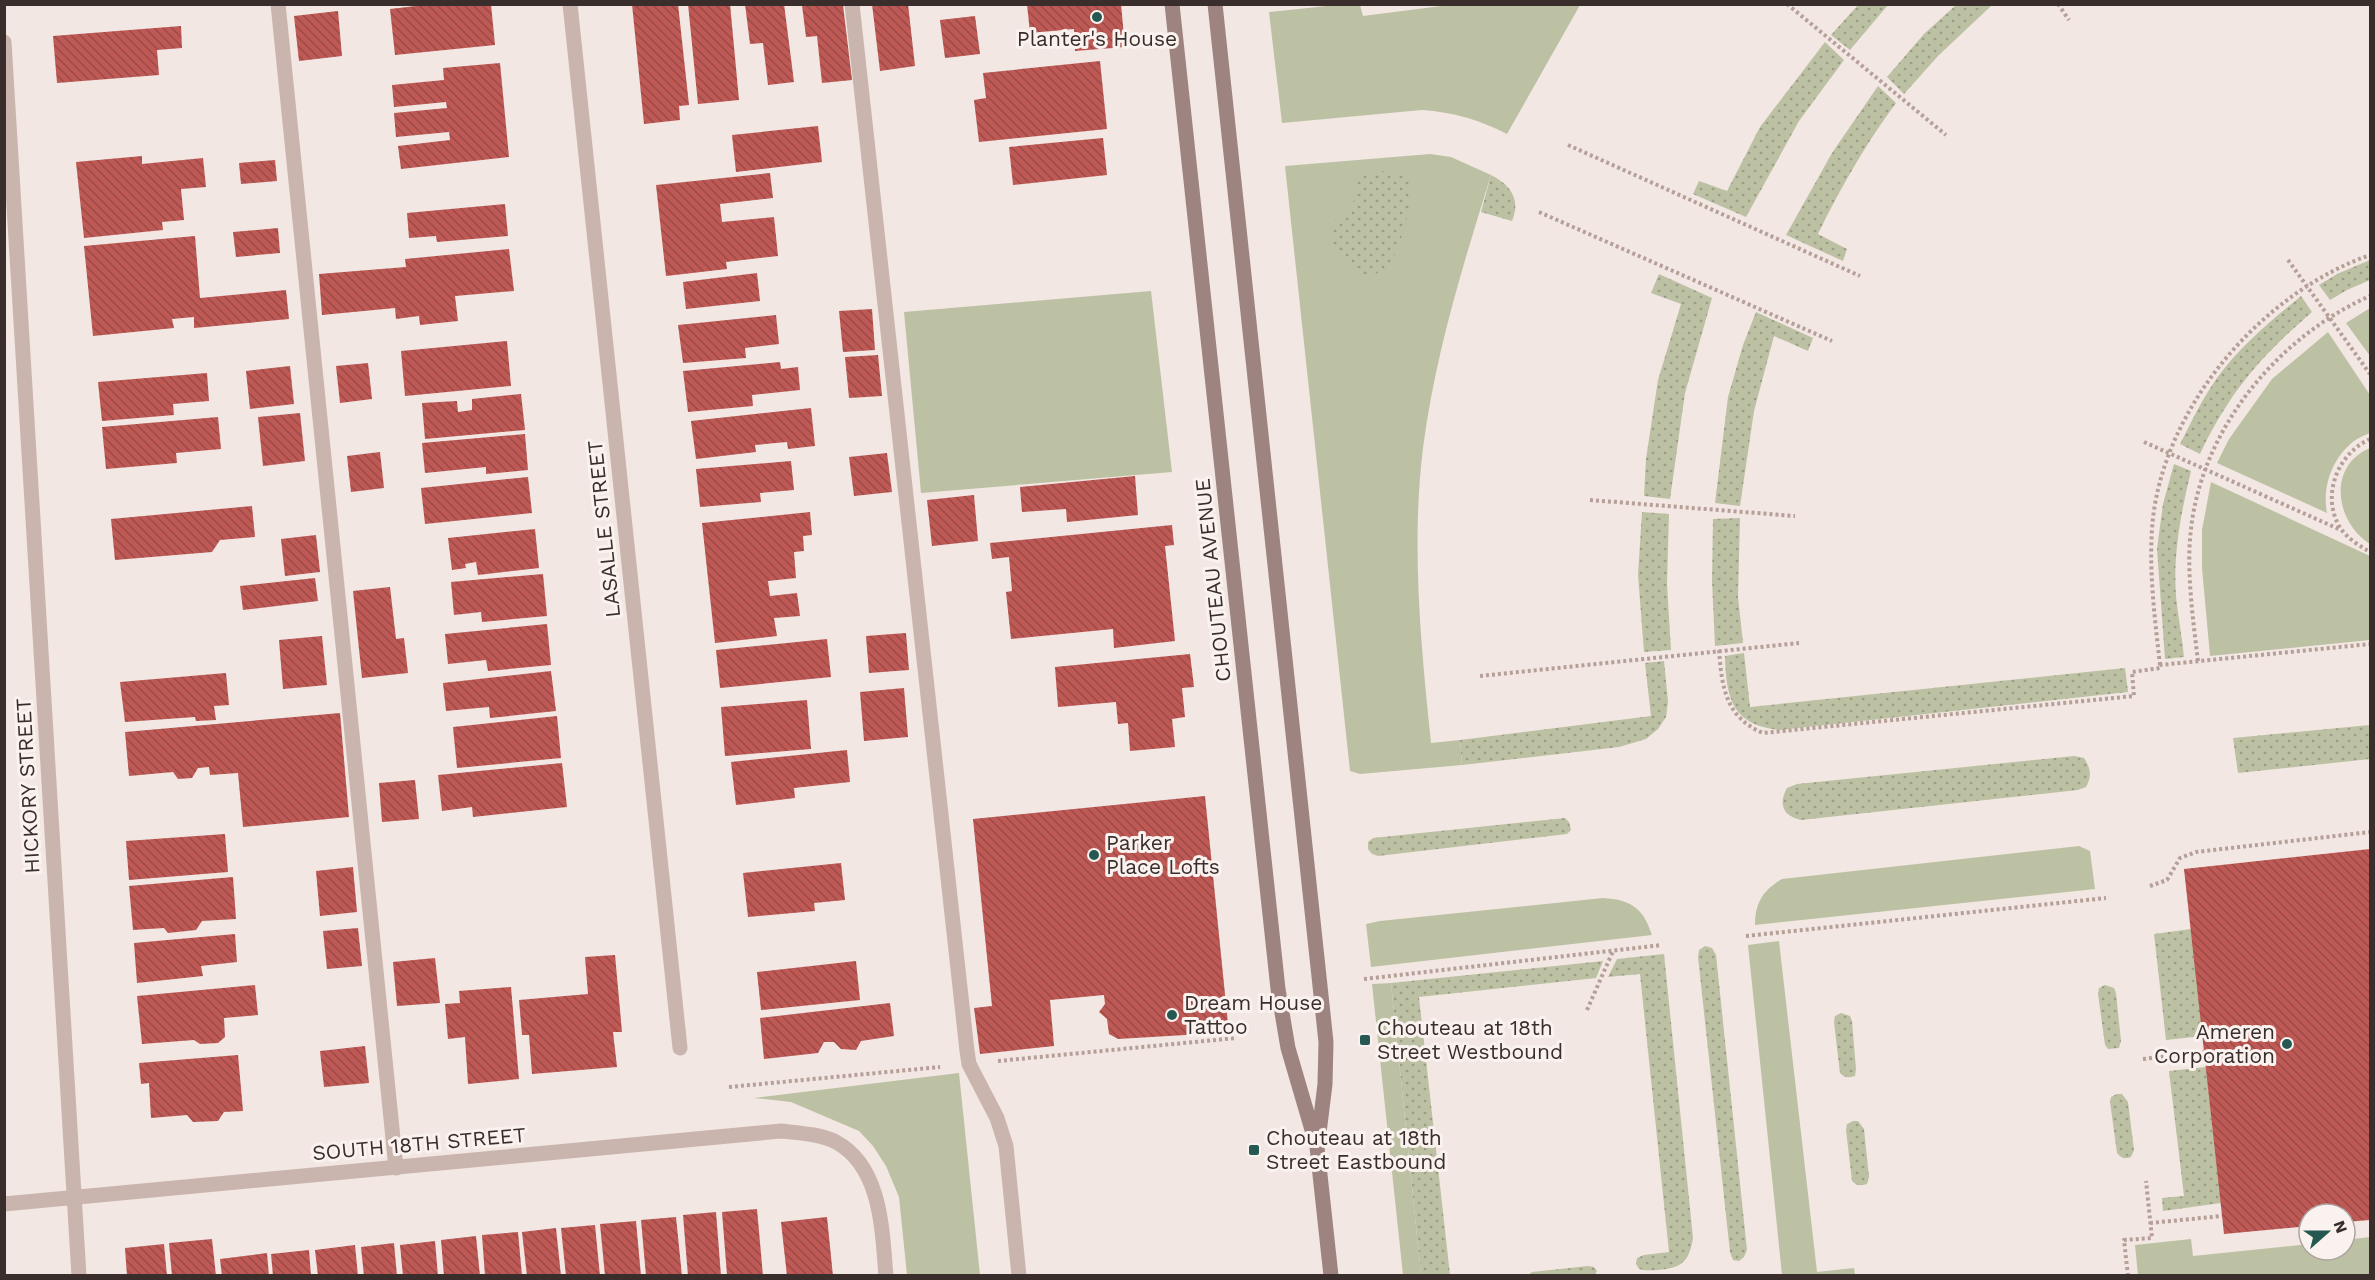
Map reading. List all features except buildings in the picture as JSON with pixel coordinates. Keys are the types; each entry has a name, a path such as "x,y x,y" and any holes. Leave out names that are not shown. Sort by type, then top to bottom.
{"main road":[{"name":"CHOUTEAU AVENUE","path":"1172,4 1279,997 1288,1048 1317,1147 1331,1275"},
{"name":"CHOUTEAU AVENUE","path":"1215,4 1326,1042 1325,1084 1317,1147"}],"street":[{"path":"278,4 396,1168"},
{"name":"LASALLE STREET","path":"570,4 680,1048"},
{"path":"852,4 967,1051 969,1064 997,1118 1006,1146 1019,1275"},
{"name":"HICKORY STREET","path":"4,42 79,1275"},
{"name":"SOUTH 18TH STREET","path":"4,1204 746,1133 790,1132 836,1142 857,1160 871,1183 881,1218 886,1275"}],"path":[{"path":"1787,4 1946,135"},
{"path":"2058,4 2069,20"},
{"path":"1568,145 1860,276"},
{"path":"1539,212 1832,341"},
{"path":"2160,665 2153,586 2152,528 2158,489 2170,453 2188,414 2209,380 2262,320 2306,286 2348,263 2370,255"},
{"path":"2288,260 2370,374"},
{"path":"2198,661 2192,606 2190,530 2205,469 2223,429 2270,368 2291,347 2330,318 2370,296"},
{"path":"2341,530 2335,516 2331,495 2336,473 2346,457 2360,443 2370,439"},
{"path":"2144,442 2341,530 2356,544 2370,552"},
{"path":"1590,500 1796,516"},
{"path":"1480,676 1799,643"},
{"path":"1719,650 1721,677 1727,699 1736,715 1748,727 1763,733 2134,696 2132,672 2160,668 2160,665 2370,644"},
{"path":"2150,886 2167,880 2180,858 2196,852 2370,832"},
{"path":"1746,936 2106,898"},
{"path":"1364,979 1662,945"},
{"path":"1587,1010 1614,950"},
{"path":"2143,1059 2205,1052"},
{"path":"2128,1275 2124,1240 2152,1238 2146,1181"},
{"path":"2150,1223 2222,1216"}],"green space":[{"path":"1457,4 1580,5 1507,134 1466,118 1422,110 1282,123 1269,12 1336,5 1360,5 1363,16"},
{"path":"1858,5 1888,5 1850,50 1831,35"},
{"path":"1956,5 1992,5 1938,56 1904,94 1887,77 1924,34"},
{"path":"1825,42 1844,60 1799,121 1746,217 1693,194 1699,181 1727,191 1760,127"},
{"path":"1878,86 1896,103 1854,167 1818,234 1847,249 1843,261 1786,235 1832,153"},
{"path":"1430,154 1451,157 1491,175 1442,344 1428,413 1419,485 1419,596 1431,743 1460,740 1462,765 1360,774 1350,771 1285,166"},
{"path":"1387,171 1406,179 1410,185 1410,202 1405,226 1392,260 1372,276 1360,273 1348,257 1336,252 1330,233 1335,220 1349,211 1355,198 1357,177"},
{"path":"1491,175 1509,188 1515,200 1515,213 1512,221 1481,212"},
{"path":"2370,260 2370,280 2330,300 2319,285 2337,274"},
{"path":"1659,274 1712,298 1685,393 1670,499 1644,496 1646,459 1658,380 1681,304 1651,293"},
{"path":"1151,291 1172,472 921,493 904,312"},
{"path":"2301,296 2312,312 2247,377 2222,412 2200,454 2180,444 2197,410 2226,366 2256,334"},
{"path":"2370,308 2370,356 2346,323"},
{"path":"1756,312 1813,338 1808,351 1774,336 1754,411 1740,506 1715,503 1728,397 1743,345"},
{"path":"2328,332 2370,395 2370,433 2354,441 2334,464 2326,493 2327,513 2217,463 2229,439 2272,379"},
{"path":"2370,448 2370,544 2349,522 2343,509 2341,494 2342,480 2347,468 2356,456"},
{"path":"2174,464 2191,471 2181,517 2175,580 2184,657 2165,659 2157,549 2163,504"},
{"path":"2211,482 2370,556 2370,640 2210,656 2202,568 2202,530"},
{"path":"1642,512 1669,514 1667,584 1671,650 1644,652 1638,575"},
{"path":"1740,518 1738,597 1743,643 1715,646 1712,581 1713,519"},
{"path":"1744,653 1750,707 2125,668 2128,692 1779,730 1751,722 1735,707 1730,697 1725,656"},
{"path":"1664,661 1668,702 1666,717 1658,729 1646,739 1619,747 1462,765 1460,740 1651,716 1645,663"},
{"path":"2370,725 2370,759 2238,773 2233,738"},
{"path":"2074,756 2084,758 2090,772 2086,787 2078,790 1801,820 1790,816 1783,804 1787,788 1797,784"},
{"path":"1565,818 1571,830 1567,834 1378,856 1372,854 1368,849 1368,842 1373,838"},
{"path":"2079,846 2090,851 2095,889 1755,925 1761,898 1782,879"},
{"path":"1603,898 1622,901 1635,907 1645,918 1652,935 1371,967 1366,924"},
{"path":"2191,929 2203,1036 2166,1040 2154,934"},
{"path":"1779,941 1817,1272 1854,1268 1855,1275 1782,1275 1748,945"},
{"path":"1705,946 1712,948 1716,955 1747,1250 1739,1261 1733,1260 1730,1252 1698,957 1699,950"},
{"path":"1664,954 1693,1238 1689,1253 1679,1265 1673,1268 1646,1270 1639,1269 1636,1264 1637,1258 1669,1252 1640,974 1608,977 1617,959"},
{"path":"1603,961 1596,978 1419,997 1450,1275 1421,1275 1391,983"},
{"path":"1391,983 1421,1275 1403,1275 1372,984"},
{"path":"2105,985 2114,988 2116,993 2121,1041 2119,1048 2108,1049 2105,1045 2098,994 2099,988"},
{"path":"1841,1013 1850,1016 1852,1021 1856,1069 1855,1076 1850,1077 1845,1077 1840,1073 1834,1022 1835,1016"},
{"path":"2206,1067 2221,1203 2163,1211 2162,1198 2184,1196 2169,1071"},
{"path":"959,1073 980,1275 907,1275 899,1197 886,1166 873,1146 859,1131 791,1102 754,1098"},
{"path":"2122,1094 2128,1102 2134,1150 2131,1157 2127,1158 2117,1153 2110,1102 2111,1097"},
{"path":"1858,1121 1864,1129 1869,1177 1867,1184 1862,1185 1857,1185 1852,1181 1846,1130 1847,1124"},
{"path":"2370,1237 2370,1276 2138,1275 2135,1245 2191,1239 2193,1256 2297,1245 2297,1262 2357,1262 2357,1239"},
{"path":"1594,1267 1597,1271 1595,1275 1528,1275 1532,1272"}],"place":[{"name":"Planter's House","path":"1097,17"},
{"name":"Parker Place Lofts","path":"1094,855"},
{"name":"Dream House Tattoo","path":"1172,1015"},
{"name":"Chouteau at 18th Street Westbound","path":"1365,1040"},
{"name":"Ameren Corporation","path":"2287,1044"},
{"name":"Chouteau at 18th Street Eastbound","path":"1254,1150"}]}
